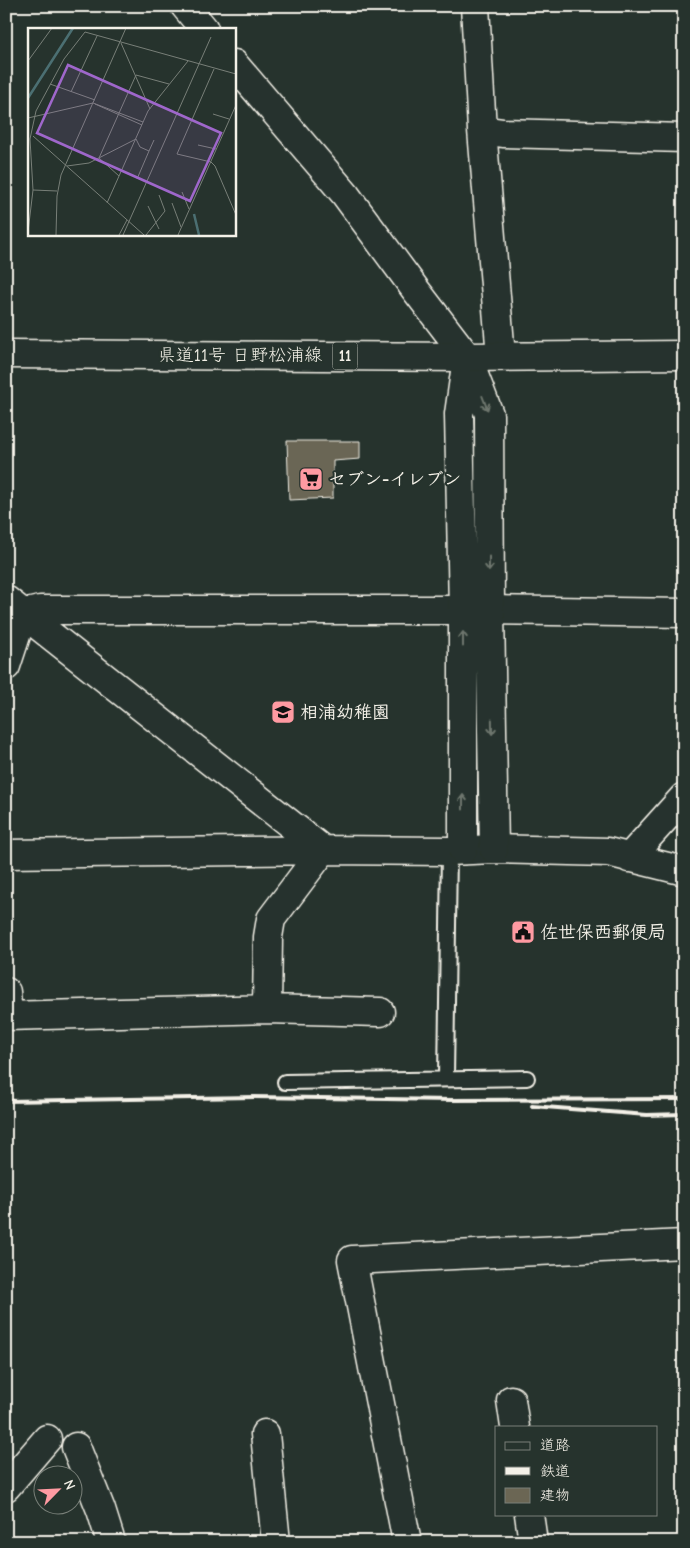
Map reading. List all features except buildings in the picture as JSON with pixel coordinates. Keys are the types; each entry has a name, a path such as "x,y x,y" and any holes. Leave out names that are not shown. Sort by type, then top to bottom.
{"street":[{"path":"185,6 203,28"},
{"path":"475,6 482,130 502,356"},
{"path":"235,65 345,194 467,357 489,414 494,849"},
{"path":"482,130 503,133 684,138"},
{"name":"県道11号 日野松浦線","path":"6,354 467,357 684,355"},
{"path":"456,851 463,611 459,414 467,357"},
{"path":"14,607 40,610 490,610 684,613"},
{"path":"6,666 14,607"},
{"path":"14,607 323,850"},
{"path":"629,858 684,796"},
{"path":"6,854 323,850 456,851 494,849 608,852 684,871"},
{"path":"266,1009 268,937 271,919 323,850"},
{"path":"7,1008 266,1009 380,1012"},
{"path":"407,1542 352,1260 684,1244"},
{"path":"510,1400 515,1426"},
{"path":"265,1434 276,1542"},
{"path":"6,1487 47,1439"},
{"path":"76,1447 101,1510 111,1542"},
{"path":"529,1516 533,1542"}],"lane":[{"path":"446,1080 456,851"},
{"path":"285,1082 527,1078"}],"railway":[{"path":"6,1101 254,1097 452,1100 684,1099"},
{"path":"532,1106 647,1115 684,1114"}],"place":[{"name":"セブン-イレブン","path":"311,479"},
{"name":"相浦幼稚園","path":"283,712"},
{"name":"佐世保西郵便局","path":"523,932"}]}
